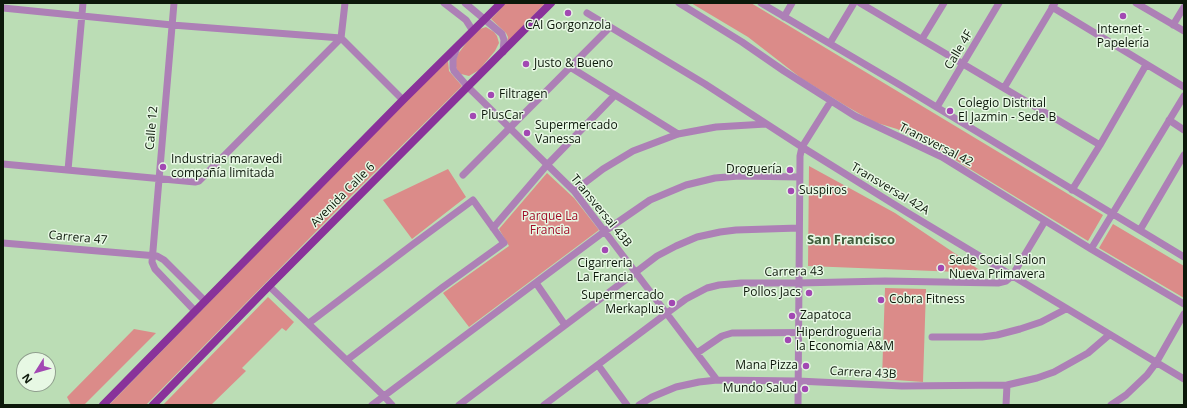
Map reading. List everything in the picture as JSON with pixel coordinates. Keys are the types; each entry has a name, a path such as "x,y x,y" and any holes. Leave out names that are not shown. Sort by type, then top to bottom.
{"main road":[{"name":"Avenida Calle 6","path":"103,405 500,3"},
{"name":"Avenida Calle 6","path":"153,405 269,286 552,3"}],"street":[{"path":"68,170 82,3"},
{"name":"Calle 12","path":"152,255 174,3"},
{"path":"3,164 195,182 199,181 341,38 345,3"},
{"path":"444,3 466,20 473,31"},
{"path":"465,3 499,31 503,37 503,52"},
{"name":"Transversal 42","path":"679,3 742,42 784,71 855,116 942,157 1091,249 1184,304"},
{"path":"761,3 937,107 1184,257"},
{"path":"784,16 792,3"},
{"path":"830,43 854,3"},
{"path":"860,3 1100,145"},
{"path":"922,40 944,3"},
{"name":"Calle 4F","path":"937,107 999,3"},
{"path":"1136,3 1184,31"},
{"path":"1004,88 1054,5 1146,65 1184,87"},
{"path":"1173,25 1184,7"},
{"path":"3,8 172,25 341,38 403,100"},
{"name":"Transversal 42A","path":"587,13 705,84 802,148 1184,379"},
{"path":"464,175 610,27"},
{"name":"Transversal 43B","path":"457,46 453,59 453,68 458,76 574,191 717,380"},
{"path":"1072,190 1146,65"},
{"path":"570,67 678,134"},
{"path":"493,228 548,165 615,95"},
{"path":"1091,249 1184,96"},
{"path":"798,405 800,156 802,148 831,101"},
{"path":"1169,120 1184,130"},
{"path":"574,191 603,169 633,151 678,134 716,126 766,124"},
{"path":"1140,230 1184,155"},
{"path":"372,405 605,231 650,200 700,181 739,176 799,177"},
{"path":"309,323 473,200 504,243 347,360"},
{"path":"1012,276 1045,221"},
{"path":"459,405 657,256 697,237 720,232 799,228"},
{"name":"Carrera 47","path":"3,243 152,255 164,260 205,301"},
{"path":"152,255 152,262 155,269 195,311"},
{"name":"Carrera 43","path":"544,405 686,299 707,288 718,285 741,283 885,281 998,283 1006,281 1012,276"},
{"path":"536,283 566,325"},
{"path":"269,286 309,323 392,405"},
{"path":"932,337 996,335 1041,322 1066,309"},
{"path":"1111,405 1137,386 1156,363 1184,314"},
{"path":"697,353 722,336 732,333 875,332"},
{"name":"Carrera 43B","path":"639,405 652,397 676,387 717,380 798,381 902,386 1007,385 1037,378 1067,365 1088,353 1109,335"},
{"path":"598,365 627,405"},
{"path":"1006,405 1007,385"}],"green space":[{"path":"506,3 545,3 507,43 508,37 506,33 491,19"},
{"path":"691,3 751,3 1103,215 1088,241 934,147 897,129 874,122 846,106 801,78 748,37"},
{"path":"486,27 497,36 499,43 495,51 479,70 469,76 461,74 457,71 455,62 458,54 469,39 480,29"},
{"path":"448,61 449,71 462,86 346,201 146,405 109,405 407,100"},
{"path":"809,166 895,213 984,273 808,266"},
{"path":"448,169 466,197 412,239 383,200"},
{"name":"Parque La Francia","path":"547,173 574,198 599,230 469,327 443,293 509,246 499,229"},
{"path":"1113,224 1184,266 1184,298 1099,248"},
{"path":"885,288 926,289 923,382 882,379"},
{"path":"268,297 294,322 286,331 282,328 242,368 246,371 211,405 163,405"},
{"path":"134,329 156,333 84,405 71,405 67,397"}],"place":[{"name":"CAI Gorgonzola","path":"568,13"},
{"name":"Internet - Papelería","path":"1123,16"},
{"name":"Justo & Bueno","path":"526,64"},
{"name":"Filtragen","path":"491,95"},
{"name":"Colegio Distrital El Jazmin - Sede B","path":"950,111"},
{"name":"PlusCar","path":"473,116"},
{"name":"Supermercado Vanessa","path":"527,133"},
{"name":"Industrias maravedi compañía limitada","path":"163,167"},
{"name":"Droguería","path":"790,170"},
{"name":"Suspiros","path":"791,191"},
{"name":"Cigarreria La Francia","path":"605,250"},
{"name":"Sede Social Salon Nueva Primavera","path":"941,268"},
{"name":"Pollos Jacs","path":"809,293"},
{"name":"Cobra Fitness","path":"881,300"},
{"name":"Supermercado Merkaplus","path":"672,303"},
{"name":"Zapatoca","path":"792,316"},
{"name":"Hiperdrogueria la Economia A&M","path":"788,340"},
{"name":"Mana Pizza","path":"806,366"},
{"name":"Mundo Salud","path":"805,389"}],"district":[{"name":"San Francisco","path":"851,240"}]}
